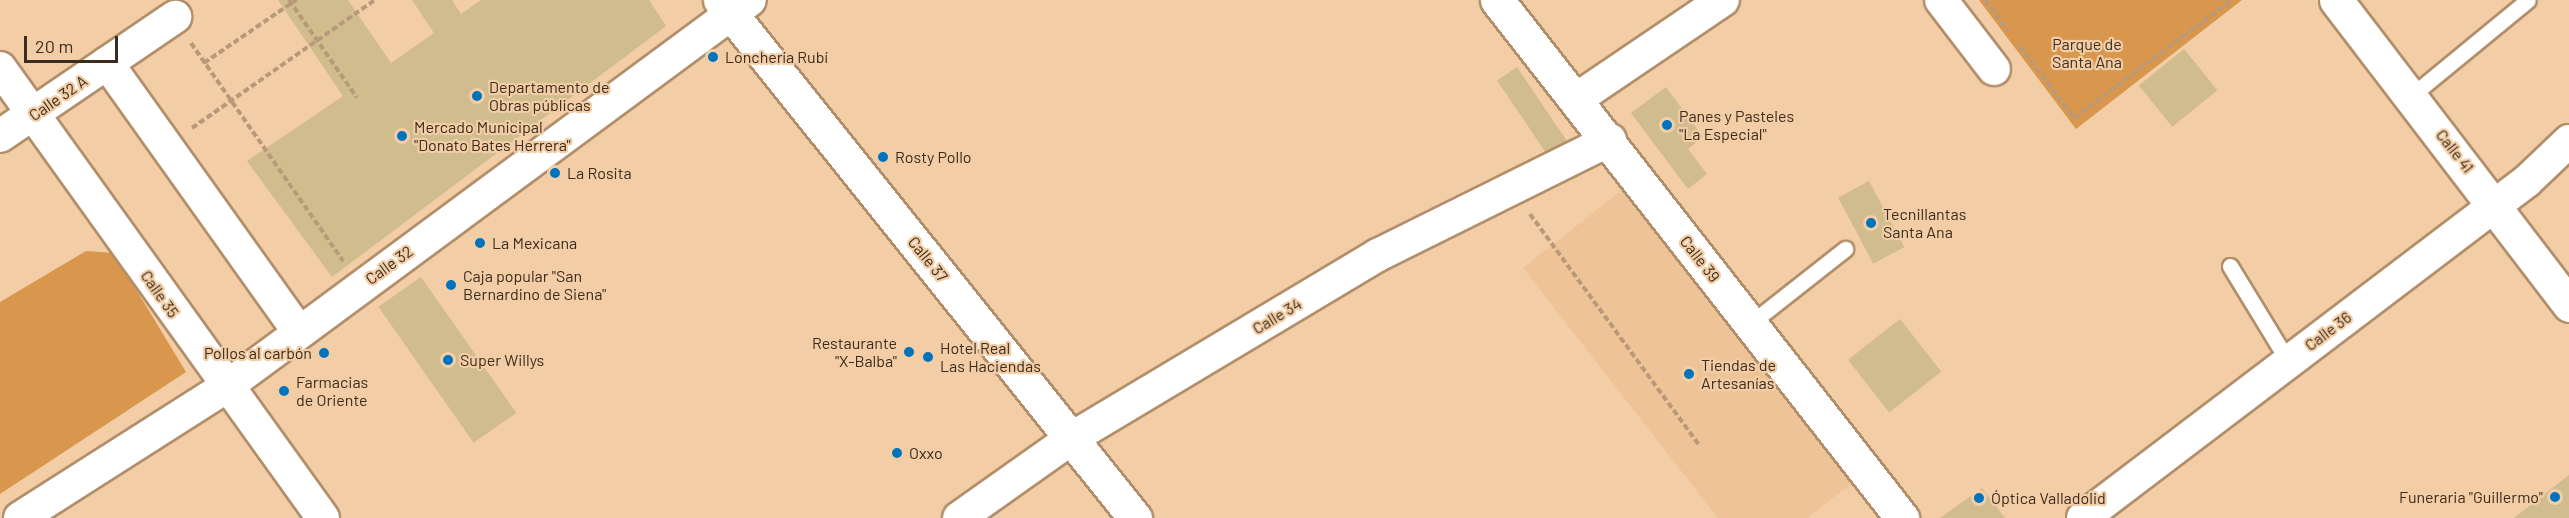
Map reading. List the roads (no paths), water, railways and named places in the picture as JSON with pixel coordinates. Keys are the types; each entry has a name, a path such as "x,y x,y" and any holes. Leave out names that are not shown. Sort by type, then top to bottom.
{"main road":[{"name":"Calle 39","path":"1497,0 1578,98 1902,518"},
{"name":"Calle 41","path":"2336,0 2496,205 2569,306"},
{"name":"Calle 37","path":"733,5 1135,518"}],"street":[{"path":"1578,98 1723,0"},
{"path":"1941,0 1994,69"},
{"name":"Calle 32","path":"20,518 226,387 733,5"},
{"name":"Calle 32 A","path":"0,136 34,115 107,63 171,9"},
{"path":"107,63 299,332"},
{"name":"Calle 35","path":"0,68 226,387 323,518"},
{"name":"Calle 34","path":"959,518 1072,438 1378,255 1610,140"},
{"name":"Calle 36","path":"2083,518 2496,205 2569,141"}],"lane":[{"path":"2411,96 2528,0"},
{"path":"1751,323 1845,249"},
{"path":"2230,266 2288,361"}],"place":[{"name":"Lonchería Rubí","path":"713,57"},
{"name":"Departamento de Obras públicas","path":"477,96"},
{"name":"Panes y Pasteles \"La Especial\"","path":"1667,125"},
{"name":"Mercado Municipal \"Donato Bates Herrera\"","path":"402,136"},
{"name":"Rosty Pollo","path":"883,157"},
{"name":"La Rosita","path":"555,173"},
{"name":"Tecnillantas Santa Ana","path":"1871,223"},
{"name":"La Mexicana","path":"480,243"},
{"name":"Caja popular \"San Bernardino de Siena\"","path":"451,285"},
{"name":"Restaurante \"X-Balba\"","path":"909,352"},
{"name":"Pollos al carbón","path":"324,353"},
{"name":"Hotel Real Las Haciendas","path":"928,357"},
{"name":"Super Willys","path":"448,360"},
{"name":"Tiendas de Artesanías","path":"1689,374"},
{"name":"Farmacias de Oriente","path":"284,391"},
{"name":"Oxxo","path":"897,453"},
{"name":"Funeraria \"Guillermo\"","path":"2555,497"},
{"name":"Óptica Valladolid","path":"1979,498"}],"park label":[{"name":"Parque de Santa Ana","path":"2087,53"}]}
